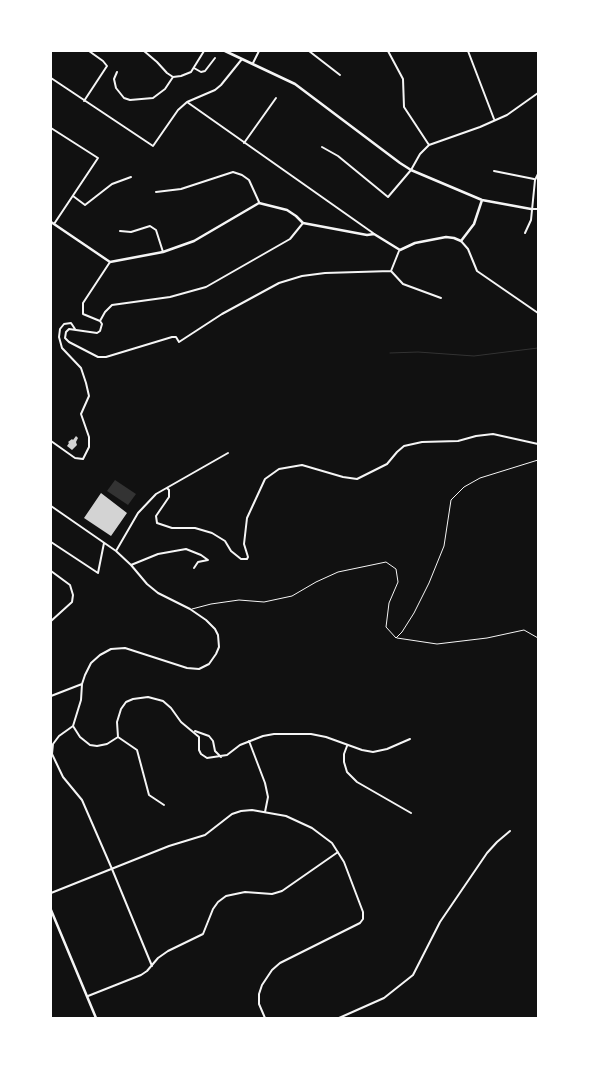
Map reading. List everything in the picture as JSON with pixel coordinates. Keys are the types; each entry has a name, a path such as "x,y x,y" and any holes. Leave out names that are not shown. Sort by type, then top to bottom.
{"street":[{"path":"84,101 107,66 103,60 90,51"},
{"path":"144,51 158,62 170,76 174,77 187,74 194,68 204,51"},
{"path":"225,51 285,78 305,90 411,170 482,200 538,209"},
{"path":"253,63 259,51"},
{"path":"308,51 340,75"},
{"path":"388,51 403,79 404,107 429,144"},
{"path":"468,51 494,120"},
{"path":"194,68 201,72 205,71 215,58"},
{"path":"51,78 153,146 178,110 187,102 215,90 242,59"},
{"path":"117,72 114,79 116,88 124,98 130,100 153,98 165,89 174,77"},
{"path":"322,147 338,156 388,197 411,170 420,154 429,144 480,127 507,115 525,100 538,93"},
{"path":"244,142 276,98"},
{"path":"187,102 374,234 400,250"},
{"path":"51,128 98,158 53,223 110,262 163,252 194,241 259,203 287,210 304,223 367,235 374,234"},
{"path":"494,171 535,180"},
{"path":"156,192 181,189 233,172 249,180 259,203"},
{"path":"525,233 531,220 535,180 538,174"},
{"path":"73,196 85,205 112,184 131,177"},
{"path":"461,241 474,224 482,200"},
{"path":"304,223 290,239 206,287 170,298 112,305 100,321 102,324 100,331 97,333 69,329 66,332 65,338 67,341 98,357 106,357 172,337 176,337 179,342 263,291 294,279 325,273 391,271"},
{"path":"120,231 131,232 150,226 156,230 163,252"},
{"path":"391,271 400,250 415,242 446,237 454,238 461,241 468,249 477,271 538,312"},
{"path":"100,321 83,314 83,303 110,262"},
{"path":"391,271 397,280 403,284 442,298"},
{"path":"51,441 75,458 83,459 89,447 89,437 81,414 89,396 86,383 80,368 62,348 59,337 60,329 64,324 71,323 75,329"},
{"path":"167,488 169,490 169,497 156,516 157,523 172,528 195,528 212,533 224,541 231,551 241,559 247,559 244,544 247,518 265,479 279,469 302,465 343,477 357,479 387,464 396,452 404,446 422,442 458,441 493,434 538,444"},
{"path":"116,551 138,512 156,494 228,453"},
{"path":"51,506 116,551 147,584 158,593 190,609 210,624 218,635 219,647 216,654 205,667 187,668 131,649 117,648 105,652 95,659 88,669 82,684 81,700 72,726 52,744 52,754 63,777 82,800 152,966"},
{"path":"51,542 98,574 104,543"},
{"path":"131,565 158,554 186,549 208,560 198,562 194,568"},
{"path":"51,571 70,585 73,595 72,602 51,621"},
{"path":"51,696 82,684"},
{"path":"118,737 117,722 121,708 126,702 148,697 163,701 171,708 181,722 199,737 199,750 207,758 227,755 240,745 274,734 326,736 347,746 373,752 388,749 410,739"},
{"path":"72,726 80,737 90,745 108,744 118,737"},
{"path":"193,731 209,736 213,741 214,751 221,757"},
{"path":"118,737 137,750 150,795 156,802 164,805"},
{"path":"250,741 268,797 265,812"},
{"path":"347,746 344,762 352,777 357,782 411,813"},
{"path":"51,893 170,846 205,835 240,810 252,810 286,816 305,824 324,836 338,852 348,872 363,912 363,919 360,923 280,963 272,970 266,978 260,994 259,1004 264,1018"},
{"path":"339,1018 384,998 412,975 440,922 488,853 510,831"},
{"path":"87,996 140,975 168,951 202,934 213,908 226,896 245,892 272,894 282,891 338,852"},
{"path":"51,910 96,1018"}],"lane":[{"path":"396,638 406,626 425,590 444,546 451,500 464,487 480,478 538,460"},
{"path":"190,609 239,600 264,602 292,596 338,572 386,562 396,569 398,582 389,603 386,627 396,638 437,644 487,638 524,630 538,638"}],"shaded area":[{"path":"115,480 136,494 128,505 107,491"}],"building":[{"path":"76,436 78,438 77,445 72,450 67,446 68,442"},
{"path":"101,493 127,513 111,536 84,518"}],"waterway":[{"path":"390,353 418,352 474,356 538,348"}]}
